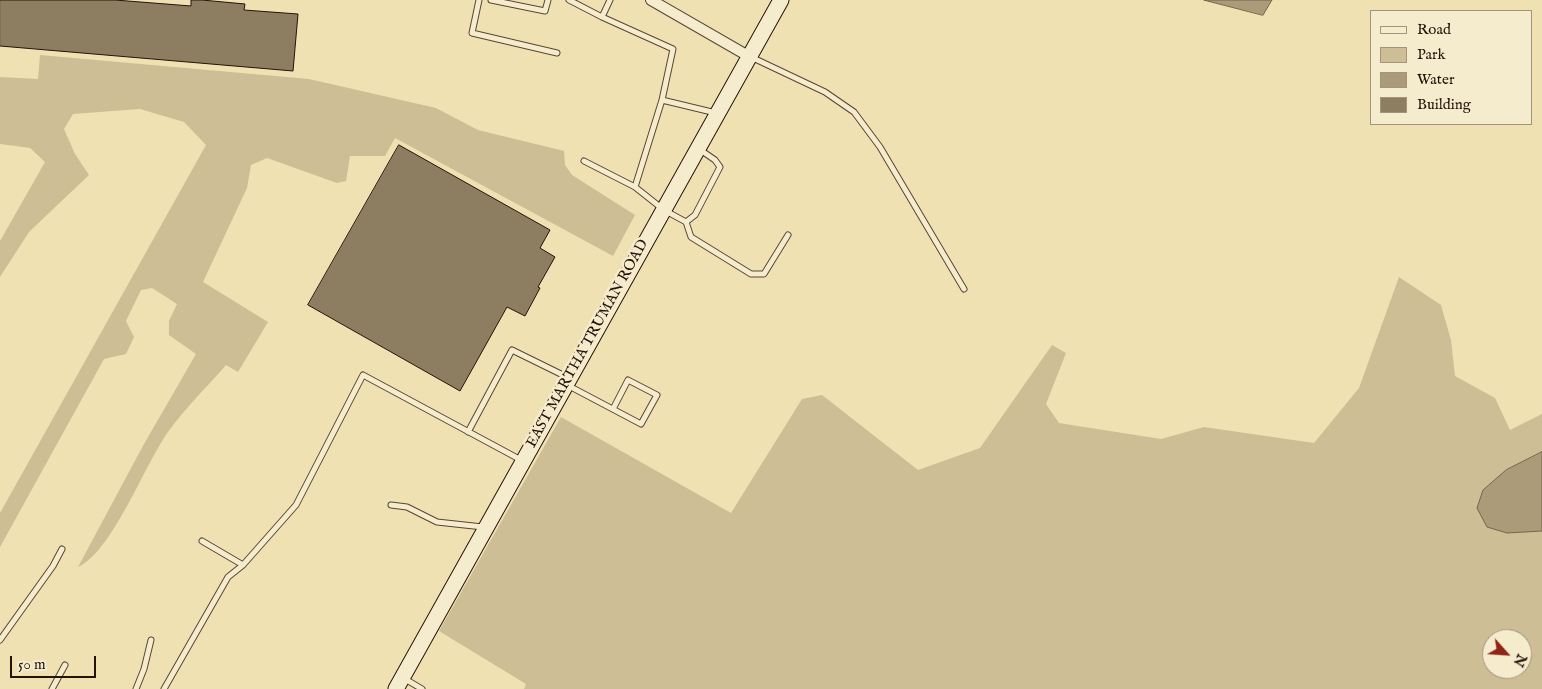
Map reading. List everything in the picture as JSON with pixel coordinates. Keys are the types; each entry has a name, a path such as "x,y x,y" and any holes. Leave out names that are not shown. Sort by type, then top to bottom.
{"main road":[{"name":"EAST MARTHA TRUMAN ROAD","path":"399,683 781,0"}],"street":[{"path":"651,0 750,57"}],"lane":[{"path":"479,0 472,33 557,53"},
{"path":"491,0 545,11 548,0"},
{"path":"569,0 673,49 662,100 635,187"},
{"path":"602,17 610,0"},
{"path":"750,57 825,92 854,112 880,147 964,289"},
{"path":"662,100 718,114"},
{"path":"686,222 695,215 720,167 715,160 698,148"},
{"path":"584,161 635,187 664,210 686,222 691,237 751,274 764,274 788,236"},
{"path":"468,432 512,350 568,381 613,409 641,424 657,395 628,380 613,409"},
{"path":"164,689 228,577 243,566 296,505 363,375 523,461"},
{"path":"391,505 407,507 437,522 486,527"},
{"path":"202,542 243,566"},
{"path":"0,640 53,566 62,549"},
{"path":"136,689 144,669 151,640"},
{"path":"52,689 65,665"},
{"path":"399,683 422,689"}],"green space":[{"path":"40,55 309,79 436,108 478,130 564,151 565,165 572,175 635,215 613,256 395,138 385,156 350,156 346,181 337,183 267,158 251,165 247,188 203,282 268,322 238,372 226,365 182,414 159,447 115,527 91,558 78,567 144,444 196,354 169,335 169,321 177,304 152,288 141,290 126,321 134,337 126,354 104,359 0,547 0,513 206,145 184,122 140,109 73,114 64,129 75,154 89,175 29,232 0,277 0,241 45,162 30,148 0,144 0,77 38,79"},
{"path":"1399,277 1441,305 1451,340 1455,376 1495,398 1510,430 1542,414 1542,452 1506,470 1478,508 1487,527 1507,533 1542,531 1542,689 524,689 526,684 439,631 561,417 731,513 802,399 822,395 918,470 980,448 1052,345 1066,353 1046,404 1059,423 1161,439 1204,427 1314,443 1359,388"}],"water":[{"path":"1204,0 1272,0 1263,15"},
{"path":"1542,452 1542,531 1507,533 1487,527 1477,508 1483,490 1506,470"}],"building":[{"path":"0,0 115,0 191,6 191,0 202,0 245,4 244,10 298,14 293,71 0,46"},
{"path":"399,145 550,230 540,248 555,257 538,287 540,288 525,316 507,307 460,391 308,305"}]}
